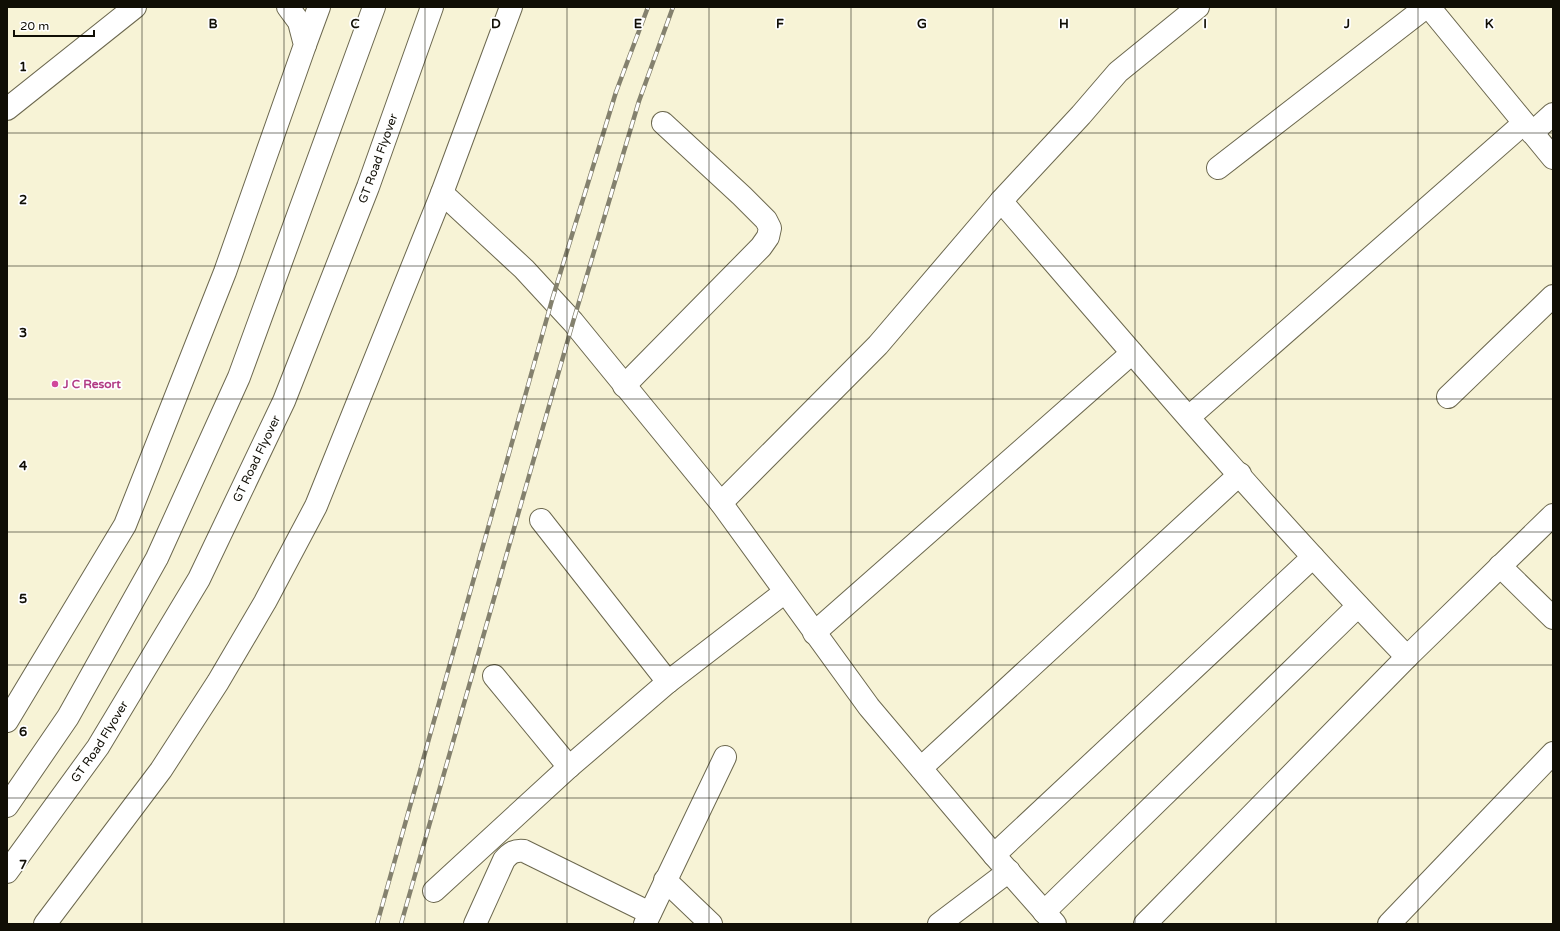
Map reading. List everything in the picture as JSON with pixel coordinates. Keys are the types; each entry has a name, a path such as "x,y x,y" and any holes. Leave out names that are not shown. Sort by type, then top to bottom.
{"main road":[{"path":"7,110 135,7"},
{"path":"288,7 299,22 305,45"},
{"path":"7,721 125,525 225,272 319,7"},
{"path":"7,806 68,717 157,558 239,377 374,7"},
{"name":"GT Road Flyover","path":"7,872 98,747 199,579 284,402 368,187 432,7"},
{"path":"45,924 161,770 218,682 265,602 316,506 442,193 511,7"},
{"path":"721,503 878,345 1001,201 1081,115 1118,72 1198,7"},
{"path":"1218,168 1436,10 1553,158"},
{"path":"1189,417 1528,128 1553,114"},
{"path":"624,386 761,247 768,237 770,228 766,220 742,196 663,123"},
{"path":"442,193 524,269 573,322 721,503 869,707 1049,918 1358,606"},
{"path":"1001,201 1132,353 1358,606 1407,658"},
{"path":"1448,397 1553,296"},
{"path":"814,633 1132,353"},
{"path":"921,768 1240,474"},
{"path":"1145,924 1407,658 1553,515"},
{"path":"541,520 668,682"},
{"path":"994,855 1313,556"},
{"path":"1500,566 1553,618"},
{"path":"434,891 569,767 668,682 786,592"},
{"path":"494,676 569,767"},
{"path":"1389,924 1553,753"},
{"path":"475,924 504,860 510,853 518,850 524,851 648,918 725,757"},
{"path":"939,924 1009,871"},
{"path":"665,880 711,924"}],"railway":[{"path":"377,924 552,300 616,92 648,7"},
{"path":"401,924 573,322 639,101 673,7"}],"place":[{"name":"J C Resort","path":"55,384"}]}
